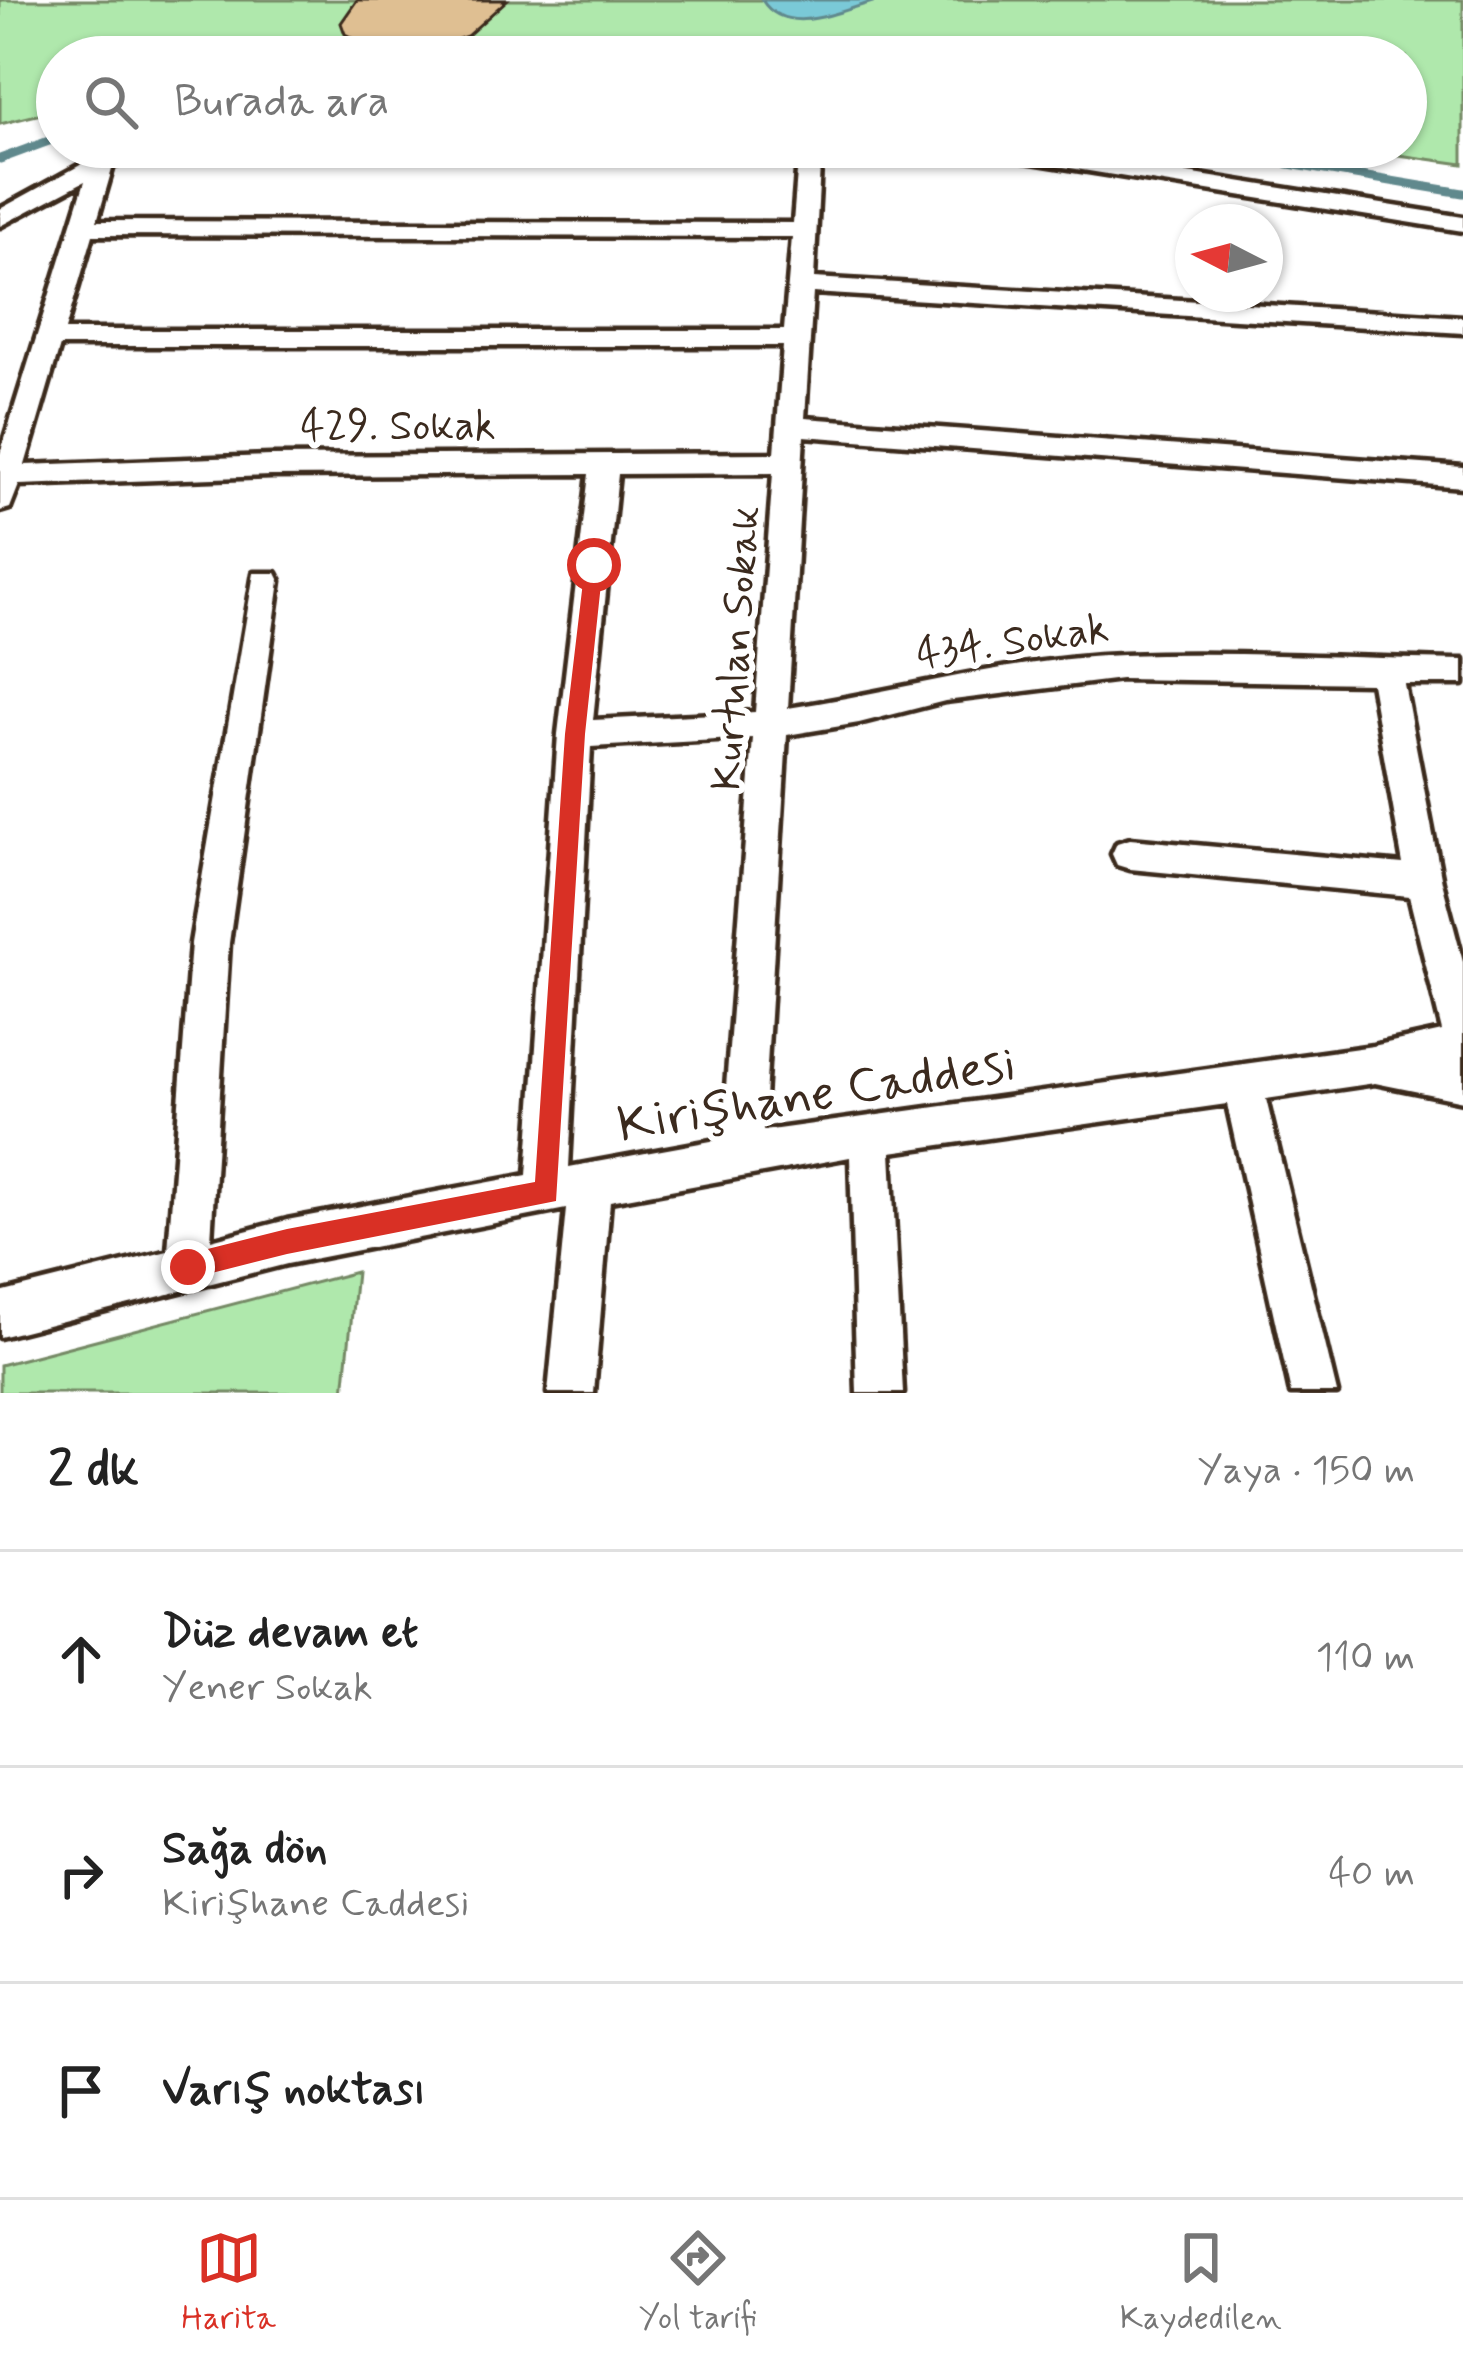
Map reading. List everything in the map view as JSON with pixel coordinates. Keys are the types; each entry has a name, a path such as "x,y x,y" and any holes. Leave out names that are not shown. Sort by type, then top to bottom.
{"street":[{"path":"0,219 92,168"},
{"path":"4,489 101,168"},
{"name":"Kurtulan Sokak","path":"741,1155 808,168"},
{"path":"1113,168 1463,224"},
{"path":"83,228 804,230"},
{"path":"800,285 1463,325"},
{"path":"50,338 797,338"},
{"path":"791,426 1463,477"},
{"name":"429. Sokak","path":"4,489 271,466 788,463"},
{"path":"571,1393 568,1188 575,734 604,465"},
{"path":"188,1267 210,943 265,581"},
{"name":"434. Sokak","path":"575,734 770,724 859,710 945,688 1120,667 1463,672"},
{"path":"1385,672 1424,882 1463,1040"},
{"path":"1130,854 1424,882"},
{"name":"Kirişhane Caddesi","path":"0,1315 287,1242 741,1155 1373,1065 1463,1040"},
{"name":"Kirişhane Caddesi","path":"1373,1065 1463,1082"},
{"path":"1242,1082 1314,1393"},
{"path":"869,1135 880,1393"}],"green space":[{"path":"0,0 1463,0 1463,164 1427,159 1427,36 36,36 36,115 0,124"},
{"path":"356,1272 344,1393 0,1393 0,1365"}],"water":[{"path":"762,0 880,0 801,20 773,12"}],"building":[{"path":"357,0 507,0 467,36 349,36 341,23"}],"waterway":[{"path":"0,159 36,146"},
{"path":"1313,168 1463,193"}],"route":[{"path":"188,1267 287,1242 547,1192 575,734 594,565"}]}
